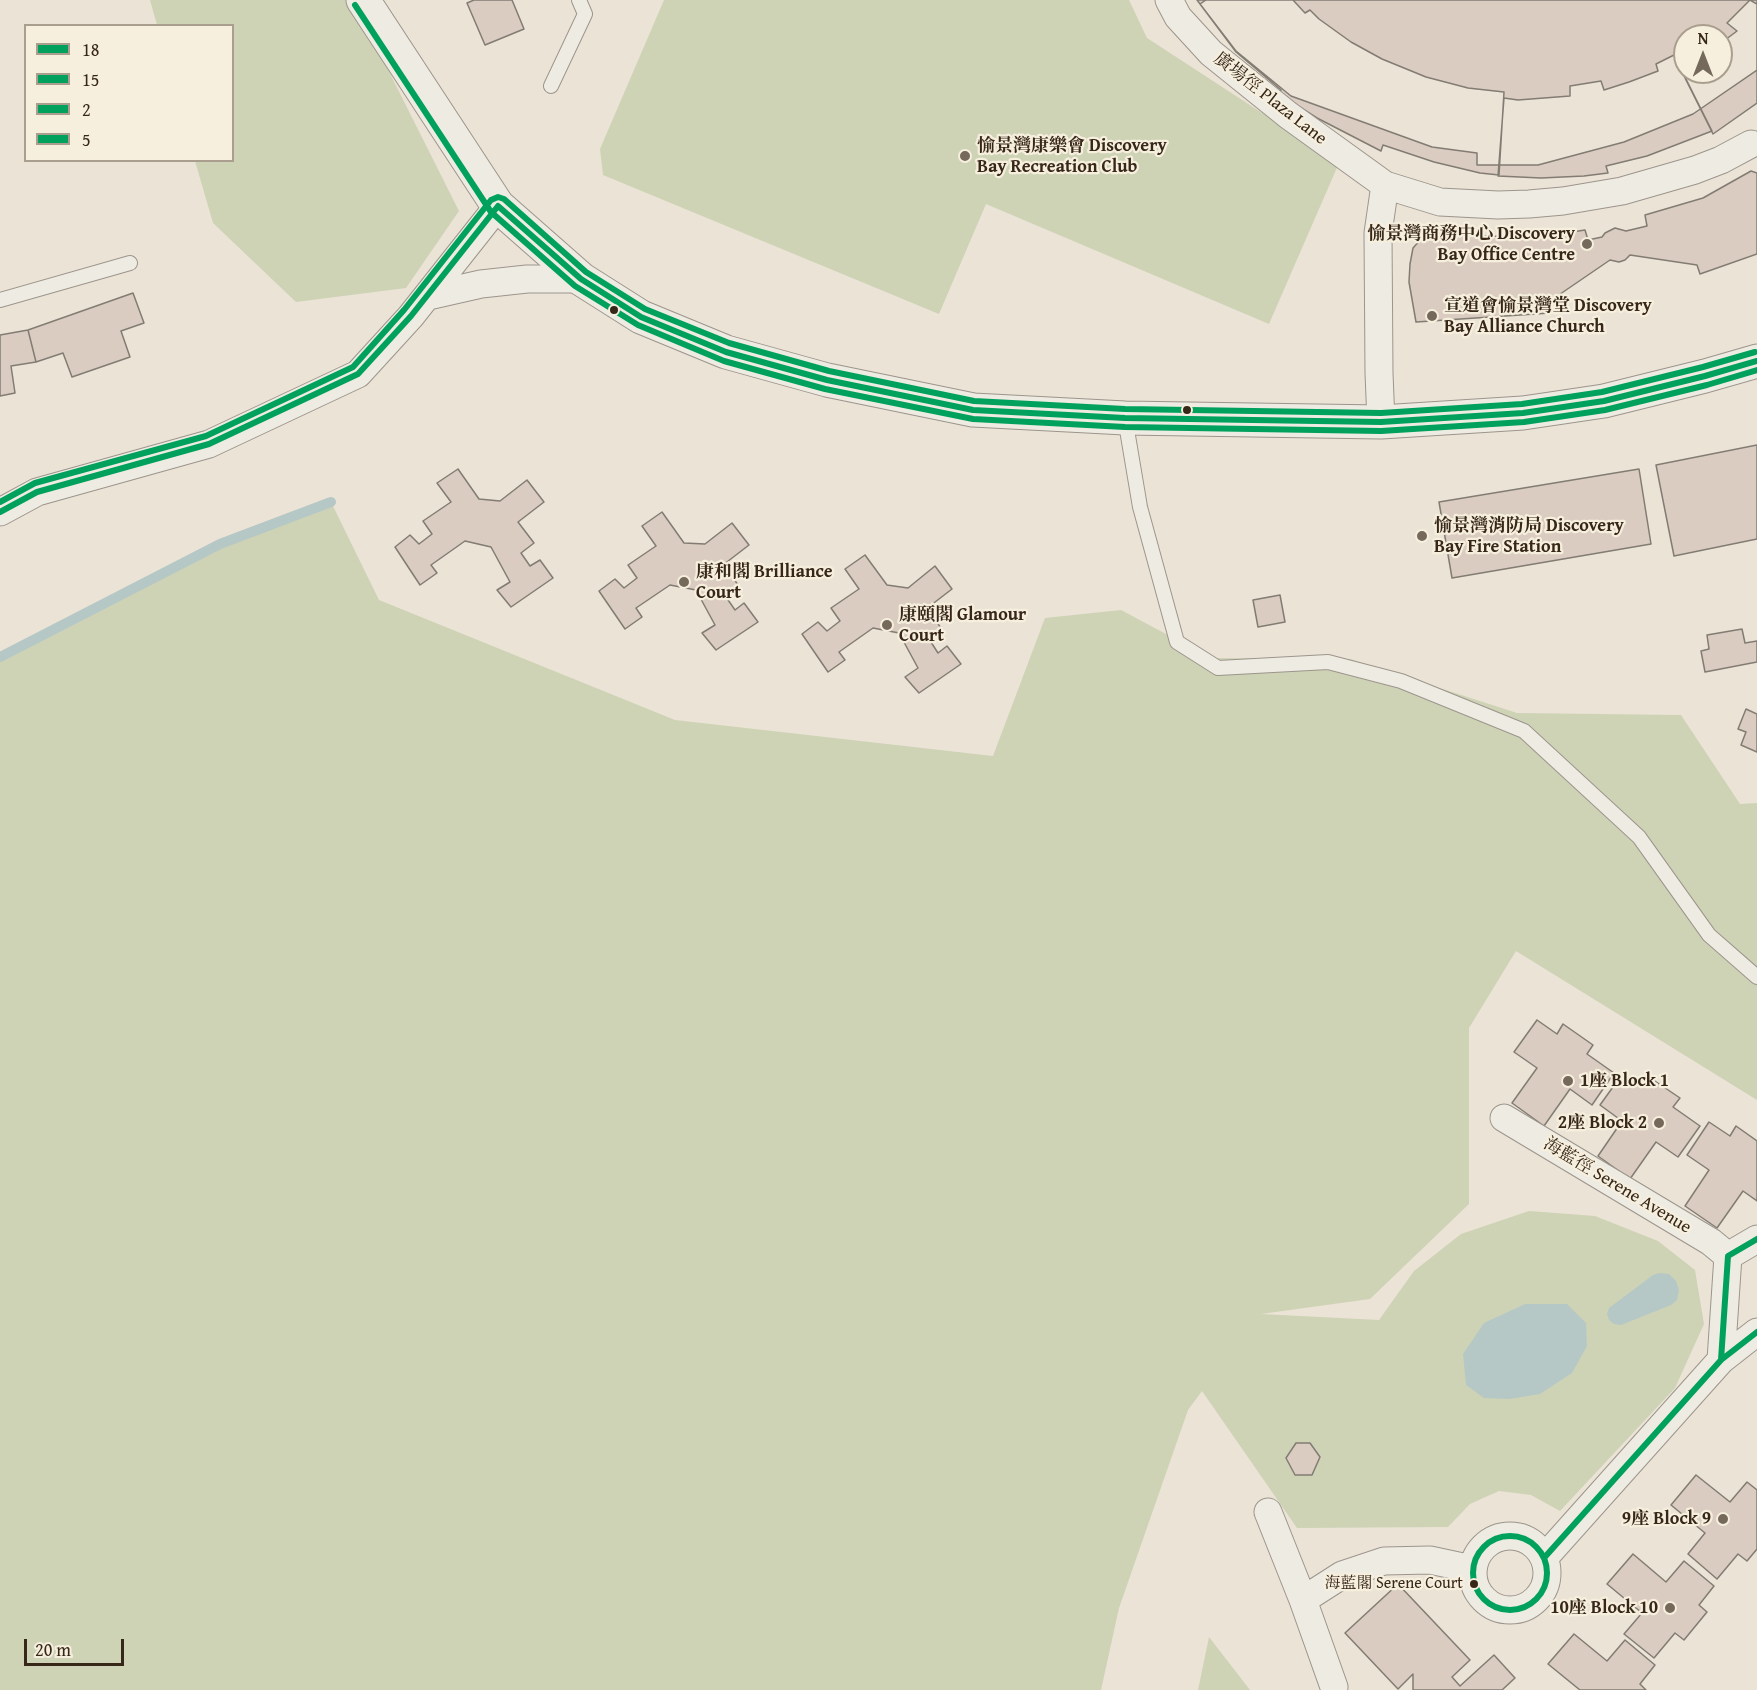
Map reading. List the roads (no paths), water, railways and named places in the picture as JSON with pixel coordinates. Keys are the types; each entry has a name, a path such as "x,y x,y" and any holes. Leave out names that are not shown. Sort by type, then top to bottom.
{"street":[{"path":"363,0 498,206 581,279 641,317 716,348 827,380 973,410 1125,418 1381,422 1523,413 1604,401 1757,361"},
{"name":"廣場徑 Plaza Lane","path":"1169,0 1178,17 1211,53 1288,115 1385,185 1440,202 1498,205 1563,201 1622,191 1695,170 1721,160 1751,144"},
{"path":"1381,422 1378,233 1385,185"},
{"path":"0,512 38,492 209,444 358,374 428,296 498,206"},
{"path":"428,296 481,284 527,279 581,279"},
{"name":"海藍徑 Serene Avenue","path":"1504,1118 1711,1242 1728,1256"},
{"path":"1721,1360 1728,1256 1757,1239"},
{"path":"1544,1557 1721,1360 1757,1332"},
{"path":"1268,1512 1304,1600 1334,1687"},
{"path":"1504,1535 1517,1536 1528,1540 1544,1557 1547,1569 1542,1593 1523,1608 1499,1609 1487,1603 1473,1582 1472,1569 1475,1557 1492,1539 1504,1535"},
{"path":"1304,1600 1342,1575 1384,1561 1430,1560 1472,1569"}],"lane":[{"path":"551,86 585,14 579,0"},
{"path":"0,300 130,263"},
{"path":"1125,418 1140,507 1177,642 1218,668 1328,662 1401,681 1524,731 1639,837 1709,935 1757,977"}],"waterway":[{"path":"0,657 220,544 331,502"}],"place":[{"name":"愉景灣康樂會 Discovery Bay Recreation Club","path":"965,156"},
{"name":"愉景灣商務中心 Discovery Bay Office Centre","path":"1587,244"},
{"name":"宣道會愉景灣堂 Discovery Bay Alliance Church","path":"1432,316"},
{"name":"愉景灣消防局 Discovery Bay Fire Station","path":"1422,536"},
{"name":"康和閣 Brilliance Court","path":"684,582"},
{"name":"康頤閣 Glamour Court","path":"887,625"},
{"name":"1座 Block 1","path":"1568,1081"},
{"name":"2座 Block 2","path":"1659,1123"},
{"name":"9座 Block 9","path":"1723,1519"},
{"name":"海藍閣 Serene Court","path":"1474,1584"},
{"name":"10座 Block 10","path":"1670,1608"}]}
